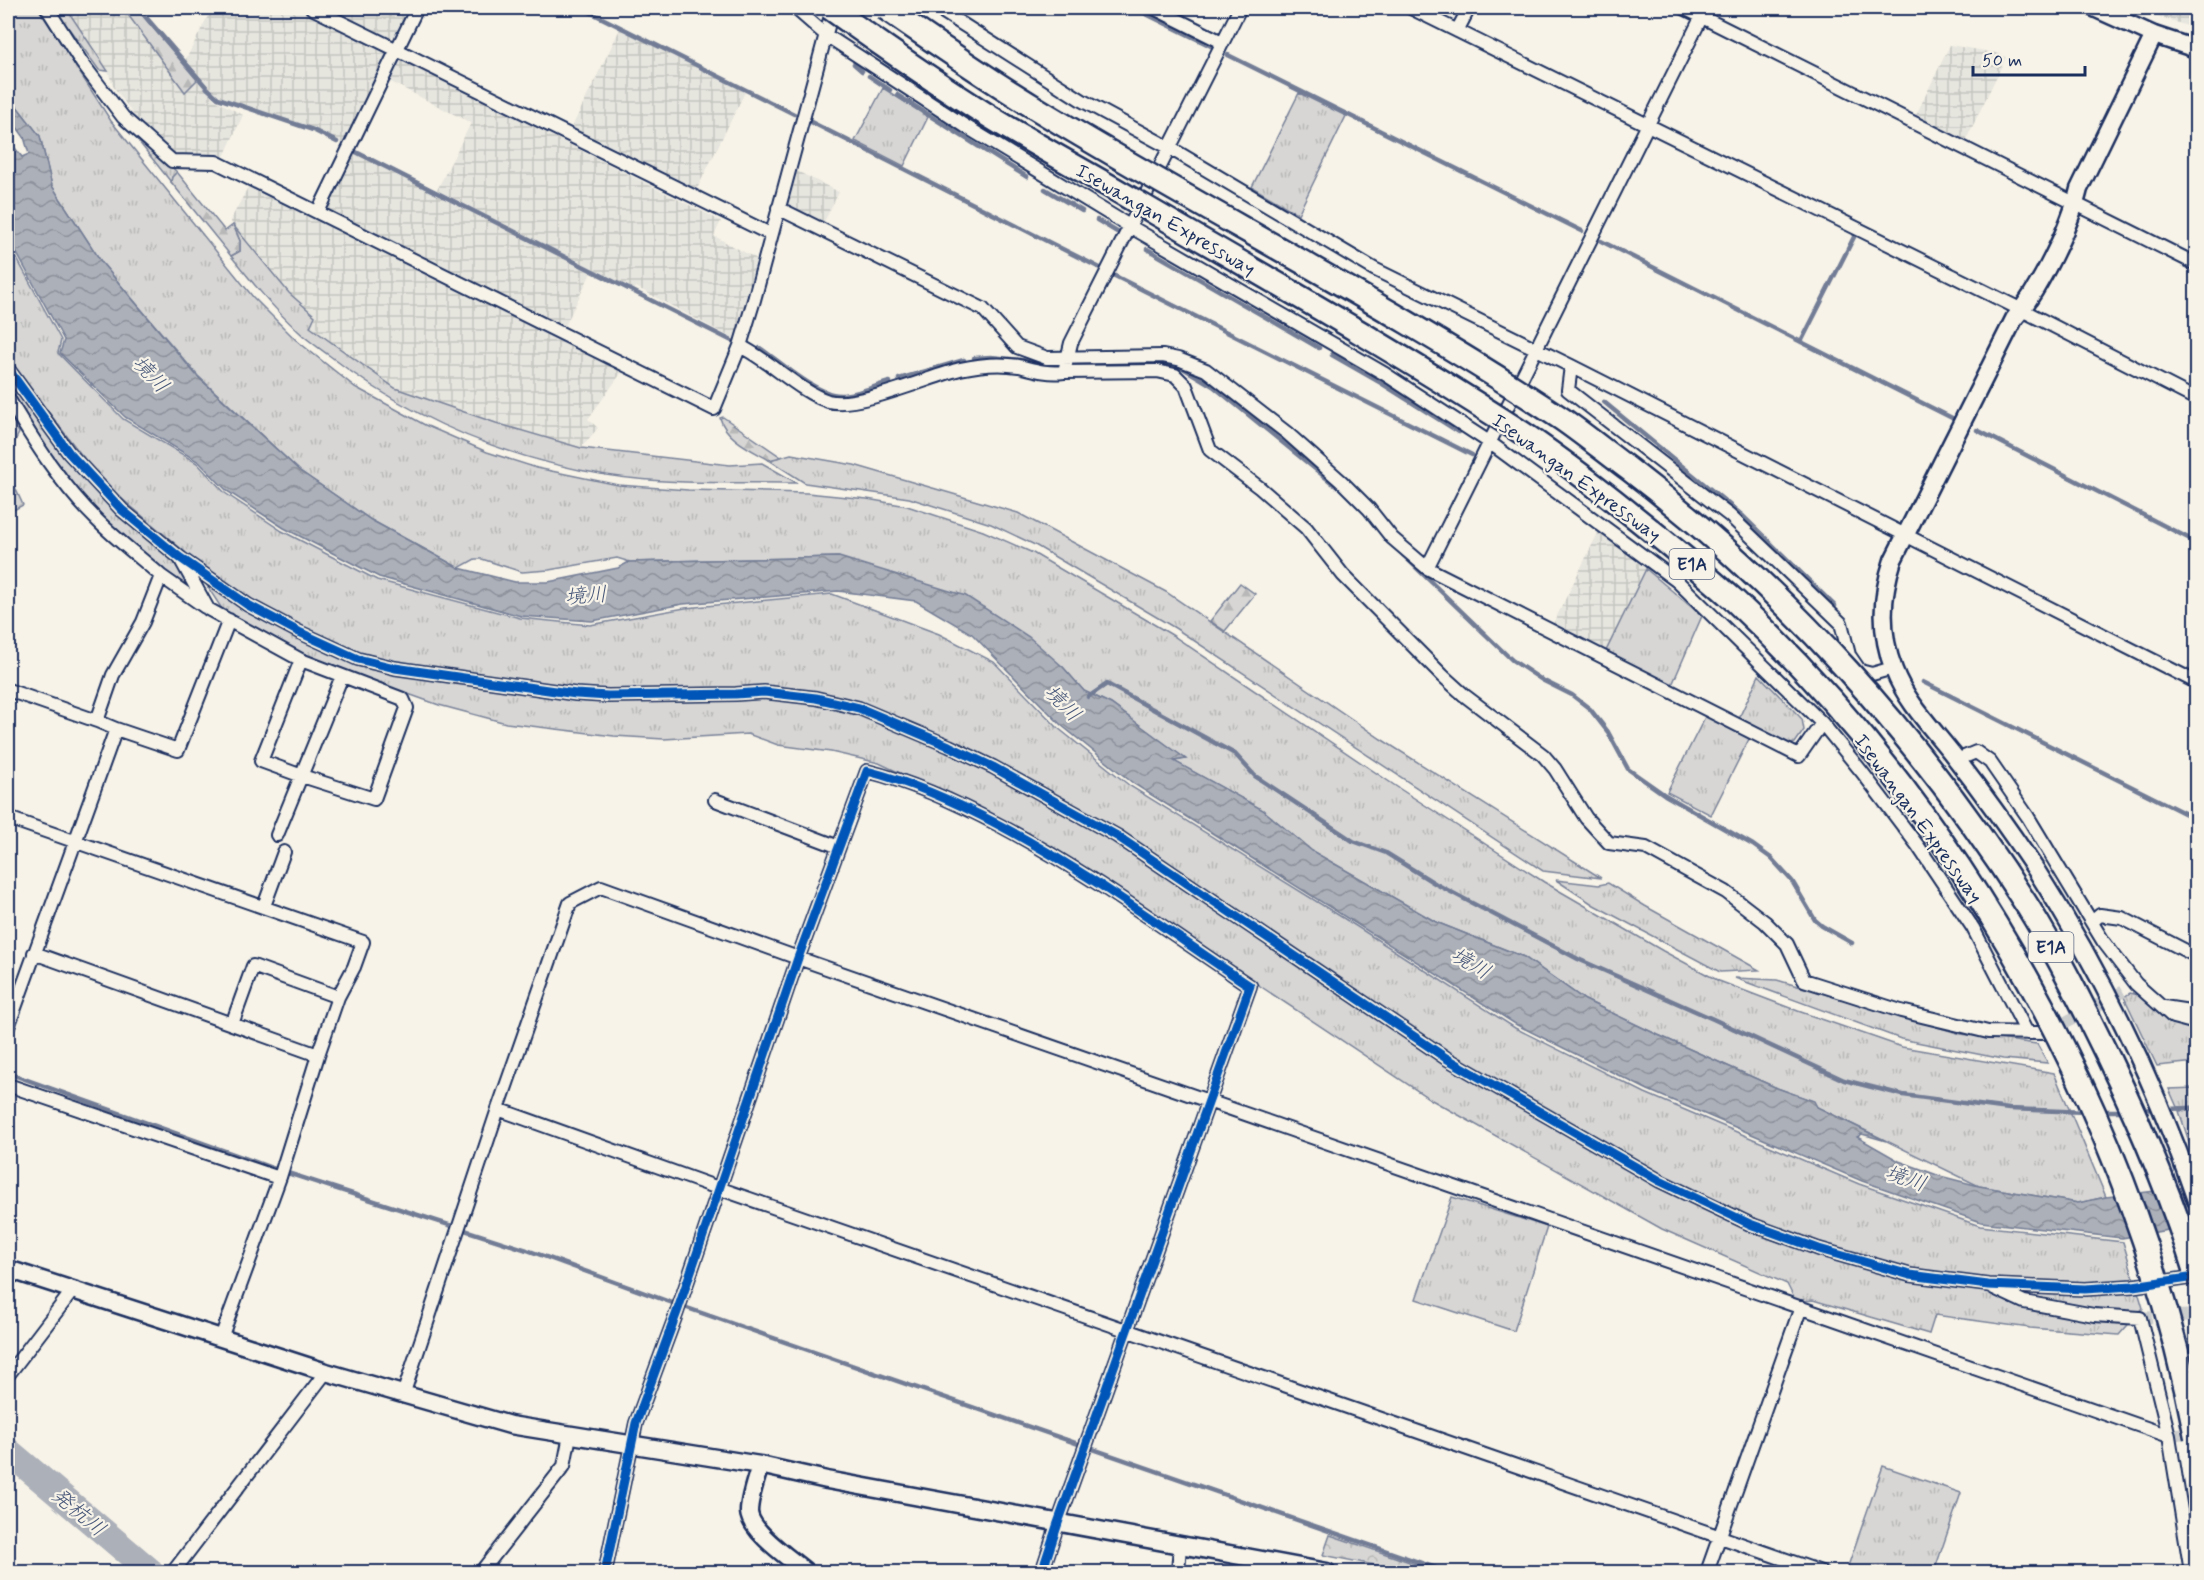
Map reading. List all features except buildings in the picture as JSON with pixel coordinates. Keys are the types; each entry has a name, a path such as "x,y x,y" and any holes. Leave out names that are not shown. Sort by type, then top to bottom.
{"highway":[{"name":"Isewangan Expressway","path":"832,8 907,62 992,118 1430,374 1513,427 1597,487 1677,551 1735,601 1788,654 1882,761 1942,843 1995,923 2048,1015 2112,1155 2145,1240 2170,1326 2196,1437"},
{"name":"Isewangan Expressway","path":"885,8 1031,106 1432,337 1564,421 1704,528 1787,607 1889,717 1938,780 2027,906 2076,992 2154,1155 2181,1225 2196,1276"}],"street":[{"path":"47,8 82,63 123,117 172,161 216,162 714,409 740,346 754,300 832,8"},
{"path":"312,8 770,234"},
{"path":"318,212 417,8"},
{"path":"795,8 826,35 965,126 1131,227 1384,374 1489,442 1677,582 1822,723 1918,846 1972,928 2027,1033"},
{"path":"938,8 1083,100 1170,148 1374,269 1906,534 2196,682"},
{"path":"1154,8 1222,42"},
{"path":"1064,372 1071,343 1240,8"},
{"path":"1412,8 2022,310 2196,399"},
{"path":"1458,31 1469,8"},
{"path":"1684,8 1704,12 2196,264"},
{"path":"2094,8 2154,35 2196,49"},
{"path":"1427,568 1704,12"},
{"path":"2154,35 2079,189 2068,225 2026,306 2014,319 1906,534 1886,581 1883,602 1885,632 1893,668 1906,693 2036,871 2099,980 2144,1070 2170,1130 2196,1200"},
{"path":"778,208 983,309 1017,347 1047,358 1163,356 1206,370 1287,433 1342,482 1369,509 1392,538 1427,568 1799,756 1822,723"},
{"path":"740,346 758,354 812,394 830,401 851,402 962,369 990,365 1017,366 1052,373 1157,371 1175,375 1186,386 1210,450 1260,488 1306,528 1343,575 1443,676 1464,695 1543,755 1555,769 1586,818 1609,843 1646,849 1726,892 1765,922 1787,944 1804,980 1902,1011 1988,1032 2045,1033"},
{"path":"1571,366 1568,390 1730,516 1841,623 1849,655 1860,671 1872,674 1893,668"},
{"path":"8,369 69,453 122,510 179,556 248,605 358,659 394,668 576,694 608,696 764,692 826,700 870,712 993,767 1117,836 1446,1058 1660,1181 1750,1224 1819,1249 1911,1275 1988,1285 2085,1289 2133,1286 2196,1276"},
{"path":"8,398 35,443 64,483 98,521 161,576 208,609 301,660 403,699 407,708 374,799 261,761 301,660"},
{"path":"179,556 208,609"},
{"path":"97,722 113,675 143,622 161,576"},
{"path":"8,690 178,750 228,620"},
{"path":"277,835 342,676"},
{"path":"8,1027 116,729"},
{"path":"1957,760 1976,752 1990,762 2028,817 2131,987 2164,1007 2173,1017 2196,1023"},
{"path":"605,1572 636,1423 677,1312 798,958 867,771 899,779 966,808 1049,852 1129,903 1250,986 1042,1572"},
{"path":"715,800 839,847"},
{"path":"8,818 363,942 354,967 338,997 280,1178 221,1338"},
{"path":"264,906 284,852"},
{"path":"402,1395 498,1108 570,903 601,887 798,958 2169,1436"},
{"path":"2093,921 2100,915 2122,918 2196,956"},
{"path":"34,953 318,1055"},
{"path":"232,1024 253,966 338,997"},
{"path":"2164,1007 2196,1012"},
{"path":"8,1085 280,1178"},
{"path":"498,1108 1128,1332 1821,1572"},
{"path":"8,1269 326,1372 510,1425 760,1466 1327,1572"},
{"path":"1988,1285 2024,1302 2094,1315 2140,1318 2169,1436 2191,1572"},
{"path":"8,1374 73,1290"},
{"path":"1707,1572 1801,1307"},
{"path":"173,1572 326,1372"},
{"path":"481,1572 564,1466 570,1435"},
{"path":"760,1466 749,1509 750,1520 758,1531 806,1572"},
{"path":"1178,1572 1180,1545"}],"shaded area":[{"path":"66,8 122,8 185,91 197,80 215,100 243,115 222,161 212,154 179,155 168,151 136,118 113,86 108,71"},
{"path":"212,8 300,8 385,50 387,56 343,144 313,129 219,96 207,87 185,61"},
{"path":"329,8 410,8 396,36 389,38"},
{"path":"2137,8 2196,8 2196,29 2149,13"},
{"path":"620,29 745,92 696,191 571,129"},
{"path":"1950,45 1996,53 2006,57 1966,140 1916,115"},
{"path":"399,59 721,221 714,236 759,260 736,340 636,287 634,290 437,190 471,123 389,81"},
{"path":"353,152 591,273 564,328 328,212 326,204"},
{"path":"793,169 839,192 823,224 788,207 786,199"},
{"path":"248,187 622,372 588,419 598,428 581,448 496,423 395,388 310,327 315,315 289,293 230,221"},
{"path":"1599,531 1646,569 1606,651 1553,624"}],"green space":[{"path":"8,8 38,8 111,121 253,297 296,340 355,387 425,425 487,452 537,468 618,485 688,490 807,493 867,499 907,506 983,531 1033,553 1172,635 1400,789 1544,882 1719,981 1902,1047 2054,1073 2106,1197 2078,1203 1979,1186 1817,1107 1813,1101 1777,1088 1585,1000 1524,957 1436,922 1312,851 1263,810 1173,761 1185,759 1111,704 1084,691 1063,667 838,557 630,562 617,558 549,570 522,572 482,559 475,559 459,568 371,520 300,471 198,376 102,263 52,186 40,136 8,95"},
{"path":"54,8 66,8 108,71 99,70"},
{"path":"123,8 136,8 197,80 185,92"},
{"path":"883,88 928,117 904,166 855,141"},
{"path":"1299,93 1346,116 1298,214 1252,187"},
{"path":"140,139 177,172 171,182 139,142"},
{"path":"177,172 225,231 233,225 240,241 240,251 231,256 171,182"},
{"path":"233,225 289,293 315,316 310,327 395,388 496,423 581,448 730,465 762,463 797,483 678,482 606,475 532,458 460,433 393,399 361,379 302,334 271,304 231,256 240,251 240,241"},
{"path":"8,242 61,340 58,353 123,419 197,463 225,493 282,531 377,580 520,618 590,625 685,608 832,594 939,634 994,662 1058,728 1130,786 1515,1028 1645,1093 1859,1184 1980,1226 2123,1242 2143,1308 2119,1335 2030,1328 1935,1315 1929,1334 1813,1300 1796,1302 1787,1284 1662,1229 1430,1099 1132,898 1052,849 999,820 879,763 831,752 778,745 748,734 664,739 614,736 506,723 439,705 302,656 222,609 185,552 102,482 8,359"},
{"path":"8,378 119,513 174,562 195,593 167,575 100,518 37,441 8,392"},
{"path":"8,411 19,433 8,455"},
{"path":"723,417 781,457 769,460 740,443 723,425 720,418"},
{"path":"791,454 854,465 1018,513 1166,592 1381,739 1601,878 1543,871 1175,628 1035,545 991,524 909,498 805,483 769,460"},
{"path":"8,472 23,505 8,513"},
{"path":"1646,569 1702,616 1672,685 1606,651"},
{"path":"1240,583 1255,594 1225,631 1210,621"},
{"path":"1759,675 1802,719 1804,730 1795,743 1790,744 1739,718"},
{"path":"1706,715 1750,737 1711,815 1667,792"},
{"path":"1556,880 1599,885 1608,883 1759,970 1720,972 1594,905"},
{"path":"1735,978 1777,980 1961,1034 2037,1044 2048,1063 2003,1059 1901,1039"},
{"path":"2130,993 2143,996 2168,1022 2196,1028 2196,1062 2157,1066 2124,997"},
{"path":"2196,1088 2196,1106 2177,1107 2169,1089"},
{"path":"2196,1110 2196,1150 2192,1151 2179,1111"},
{"path":"1452,1197 1547,1227 1514,1331 1416,1299"},
{"path":"1883,1466 1961,1493 1934,1572 1846,1572"},
{"path":"1330,1535 1436,1571 1410,1572 1323,1555"}],"water":[{"name":"境川","path":"8,95 40,136 52,186 102,263 197,376 300,471 371,520 459,568 515,582 548,582 618,568 629,562 839,557 966,596 1029,637 1063,667 1084,691 1111,704 1186,759 1174,761 1263,810 1312,851 1436,922 1524,957 1585,1000 1777,1088 1814,1101 1817,1107 1886,1141 1862,1134 1857,1137 1899,1161 1940,1176 1979,1186 2078,1203 2106,1197 2196,1186 2196,1225 2122,1238 1981,1222 1862,1181 1648,1090 1517,1025 1134,784 1061,725 972,634 916,601 838,591 683,604 592,621 521,616 379,577 284,528 227,491 199,462 125,417 60,353 64,340 8,237 8,139 22,157 29,154 24,137 8,115"}],"waterway":[{"path":"138,8 218,98 313,130 337,142"},
{"path":"582,8 794,114"},
{"path":"1134,8 1211,46"},
{"path":"1228,55 1582,231"},
{"path":"854,64 862,71"},
{"path":"869,76 890,90"},
{"path":"897,95 1027,177"},
{"path":"809,121 1102,269"},
{"path":"356,152 732,341"},
{"path":"1045,189 1082,211"},
{"path":"1097,220 1117,232"},
{"path":"1801,342 1854,237"},
{"path":"1601,241 1952,418"},
{"path":"1147,249 1319,348"},
{"path":"1113,275 1472,455"},
{"path":"760,348 810,384 831,394 852,394 890,382"},
{"path":"1332,355 1459,432"},
{"path":"974,358 991,357 1050,363"},
{"path":"899,379 964,360"},
{"path":"1104,363 1153,363 1183,368 1213,386 1336,486"},
{"path":"1604,402 1743,516 1835,606"},
{"path":"1977,430 2196,542"},
{"path":"1403,555 1512,660 1542,680 1572,695 1590,709 1608,732 1628,769 1665,795 1753,845 1771,858 1792,881 1815,920 1852,943"},
{"path":"1923,682 2196,819"},
{"name":"境川","path":"1088,697 1107,684 1235,754 1255,776 1353,841 1386,853 1436,884 1578,959 1844,1080 1903,1095 2009,1109 2086,1112"},
{"path":"8,1073 272,1168 527,1250 667,1301 1447,1572"},
{"path":"2166,1109 2196,1108"},
{"path":"2139,1110 2158,1109"},
{"path":"2100,1111 2125,1111"},
{"name":"発杭川","path":"8,1451 151,1572"}],"tunnel":[{"path":"2049,1031 2126,990"},
{"path":"2140,1318 2196,1315"},
{"path":"2169,1436 2196,1430"}],"cycle path":[{"path":"8,369 69,453 122,510 179,557 248,605 358,659 395,668 576,694 608,696 764,692 816,698 859,708 993,767 1117,836 1446,1058 1660,1181 1750,1224 1819,1249 1910,1275 1988,1285 2085,1289 2133,1286 2196,1277"},
{"path":"605,1572 636,1423 677,1312 798,958 867,771 936,794 1034,844 1128,903 1250,986 1042,1572"}]}
